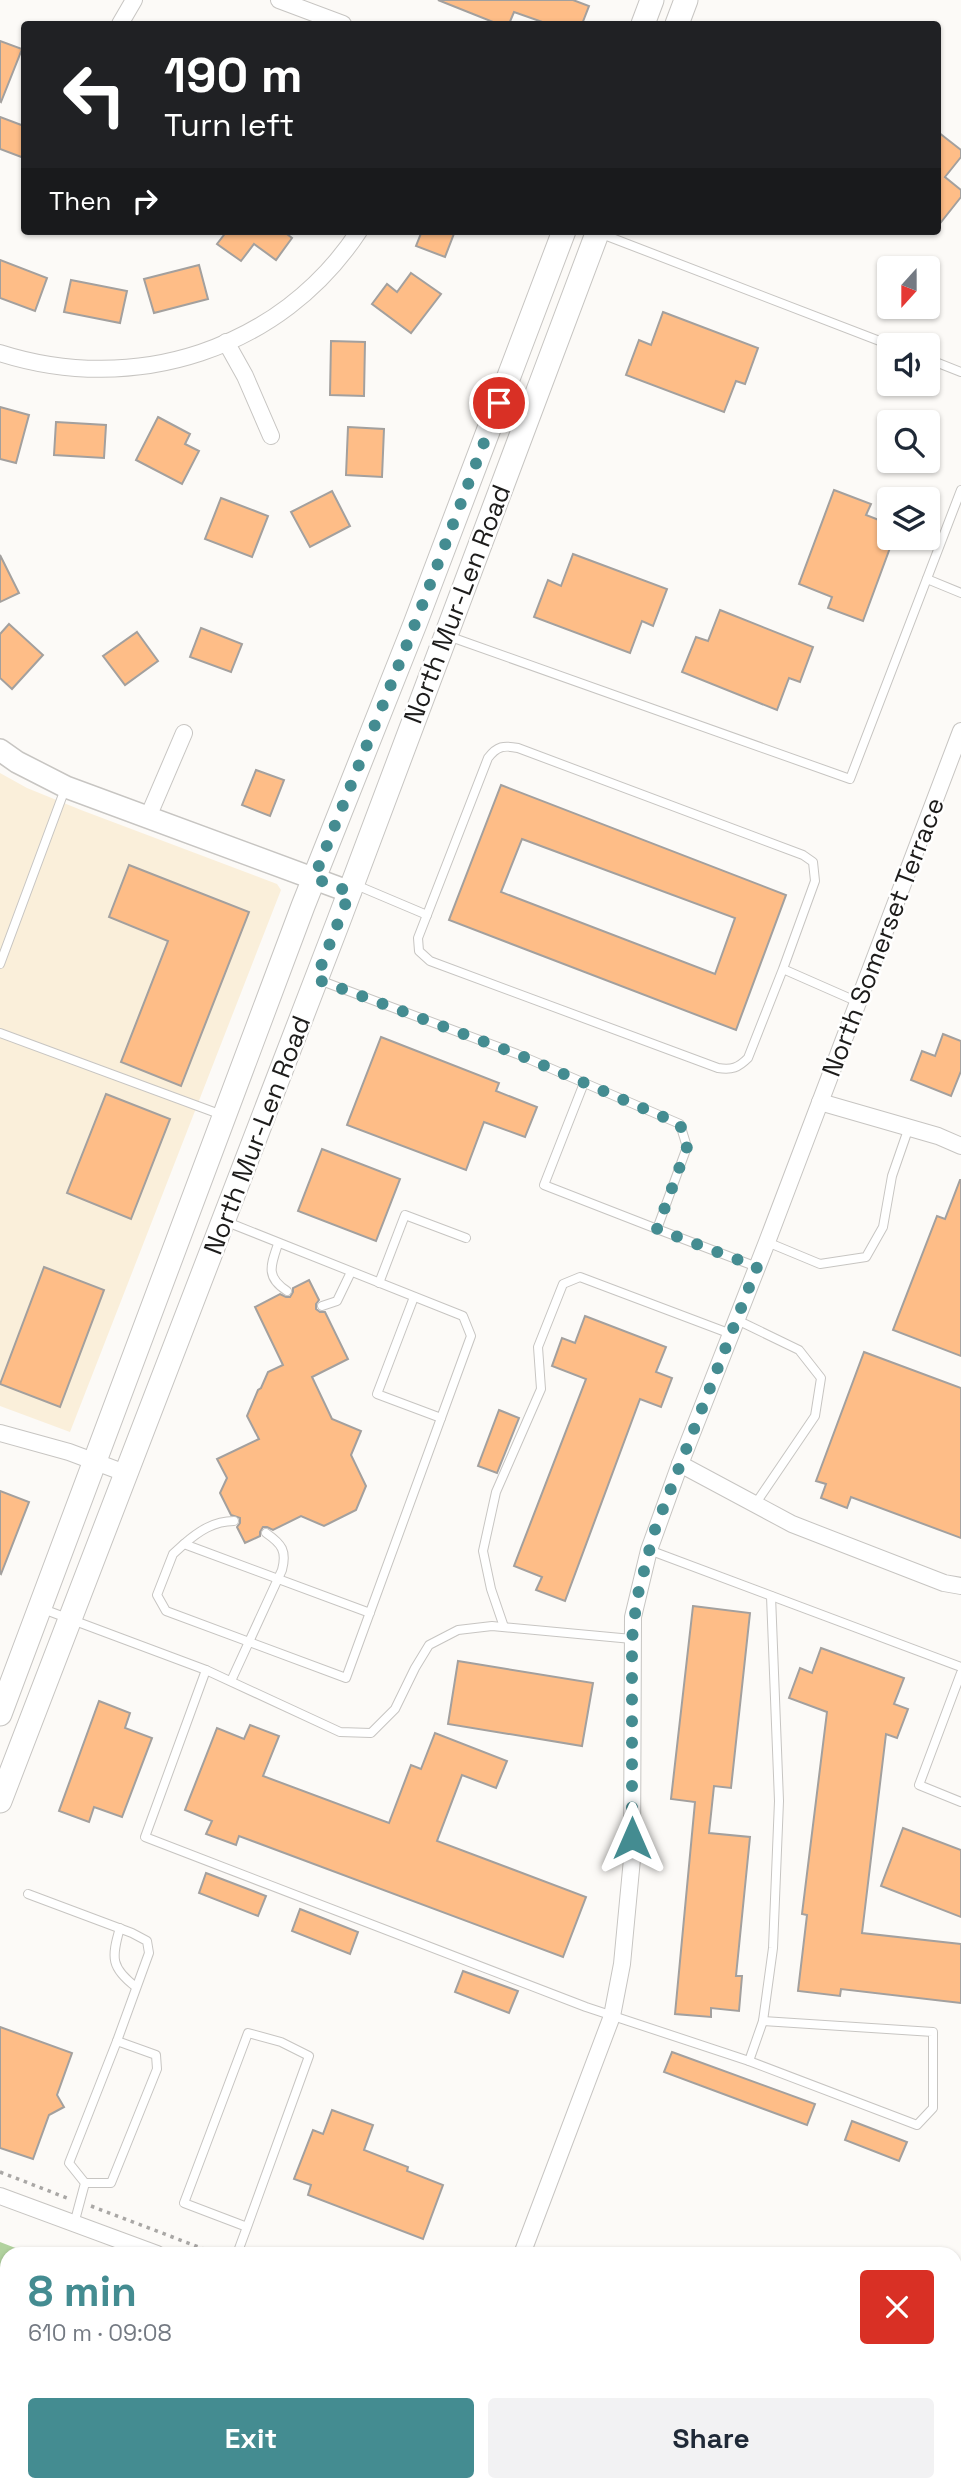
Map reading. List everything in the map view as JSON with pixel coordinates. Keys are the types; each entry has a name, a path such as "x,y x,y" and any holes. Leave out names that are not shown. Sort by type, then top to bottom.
{"main road":[{"path":"644,21 652,0"},
{"path":"678,21 686,0"},
{"name":"North Mur-Len Road","path":"0,1714 314,878 420,611 562,235"},
{"name":"North Mur-Len Road","path":"0,1801 351,888 597,235"}],"street":[{"path":"122,21 134,0"},
{"path":"279,0 335,21"},
{"path":"0,353 59,367 127,368 197,355 260,327 284,312 336,263 356,235"},
{"path":"226,342 271,436"},
{"name":"North Somerset Terrace","path":"525,2247 612,2016 622,1964 632,1859 633,1617 649,1550 961,731"},
{"path":"148,817 184,733"},
{"path":"0,750 17,762 66,787 314,878 351,888"},
{"name":"North Somerset Terrace","path":"820,1102 938,1136 961,1146"},
{"path":"0,1433 69,1451 125,1473"},
{"path":"680,1464 792,1524 944,1583 961,1586"},
{"path":"0,2196 137,2247"}],"lane":[{"path":"606,235 877,340"},
{"path":"940,364 961,372"},
{"path":"445,635 850,779 961,490"},
{"path":"927,579 961,593"},
{"path":"506,746 518,748 803,855 813,862 815,881 783,969 748,1058 731,1070 718,1068 430,961 419,951 418,938 488,758 494,750 506,746"},
{"path":"0,964 66,787"},
{"path":"351,888 427,915"},
{"path":"783,969 858,1002"},
{"path":"316,979 517,1054 680,1124 687,1147 657,1229"},
{"path":"0,1033 225,1116"},
{"path":"583,1083 544,1185 757,1267"},
{"path":"767,1242 820,1264 866,1257 883,1227 892,1176 909,1127"},
{"path":"379,1283 405,1215 466,1238"},
{"path":"224,1220 278,1244 463,1316 471,1336 346,1678 166,1611 157,1595 173,1554 209,1526 234,1521"},
{"path":"278,1244 271,1272 273,1280 286,1291"},
{"path":"322,1306 337,1301 351,1272"},
{"path":"504,1627 491,1589 483,1551 496,1492 541,1390 538,1347 564,1284 580,1276 799,1350 821,1378 816,1416 756,1503"},
{"path":"414,1297 377,1394 441,1418"},
{"path":"231,1681 285,1560 285,1550 266,1533"},
{"path":"184,1544 370,1613"},
{"path":"649,1550 961,1667"},
{"path":"749,2062 763,2021 773,1948 779,1801 771,1596"},
{"path":"40,1608 206,1670 340,1731 371,1733 396,1709 429,1645 458,1630 492,1626 632,1639"},
{"path":"206,1670 145,1836 612,2016 749,2062 917,2125 933,2108 933,2032 763,2021"},
{"path":"961,1673 919,1785 961,1802"},
{"path":"28,1894 120,1928 147,1941 149,1953 69,2162 85,2183 74,2224"},
{"path":"120,1928 114,1950 116,1969 136,1987"},
{"path":"240,2247 247,2227 309,2056 281,2042 248,2034 184,2203 247,2227"},
{"path":"85,2183 111,2183 157,2069 156,2055 117,2041"}],"path":[{"path":"0,2172 198,2247"}],"shaded area":[{"path":"0,773 27,788 81,810 277,884 281,890 70,1432 0,1406"}],"green space":[{"path":"0,2242 13,2247 0,2247"}],"building":[{"path":"438,0 573,0 589,6 583,21 540,21 514,12 510,21 490,21"},
{"path":"0,41 21,49 21,52 0,101"},
{"path":"0,117 21,125 21,157 0,149"},
{"path":"941,134 961,150 961,157 945,177 961,190 961,197 941,222"},
{"path":"224,235 288,235 292,238 276,260 254,244 241,261 217,244"},
{"path":"420,235 453,235 445,257 416,246"},
{"path":"0,260 47,278 35,311 0,298"},
{"path":"199,265 208,299 154,313 144,279"},
{"path":"411,273 441,294 411,333 372,304 387,284 397,292"},
{"path":"71,280 127,291 120,323 64,312"},
{"path":"663,312 758,348 745,384 736,381 724,412 626,375 639,340 651,345"},
{"path":"331,341 365,342 364,396 330,395"},
{"path":"0,407 29,415 16,463 0,459"},
{"path":"158,417 190,434 185,444 199,451 182,484 136,460"},
{"path":"56,422 106,425 104,458 54,455"},
{"path":"348,427 384,429 382,477 346,475"},
{"path":"834,490 871,504 866,515 877,519 877,550 889,550 863,621 828,608 832,597 799,584"},
{"path":"332,491 350,526 310,547 291,512"},
{"path":"221,498 268,516 252,557 205,539"},
{"path":"573,554 667,589 653,626 642,621 630,653 534,617 548,580 561,586"},
{"path":"0,555 19,593 0,602"},
{"path":"720,610 813,647 800,682 789,678 777,710 682,672 696,637 708,641"},
{"path":"9,624 43,655 12,689 0,678 0,634"},
{"path":"201,628 242,644 231,672 190,657"},
{"path":"137,632 158,661 125,685 103,656"},
{"path":"256,770 284,780 270,816 242,805"},
{"path":"501,785 786,895 736,1030 449,920","holes":["522,839 735,918 715,974 501,892"]},
{"path":"129,865 249,912 181,1086 121,1062 168,941 109,917"},
{"path":"943,1034 961,1041 961,1071 951,1096 911,1080 922,1051 935,1056"},
{"path":"381,1037 499,1083 496,1091 537,1107 525,1137 484,1122 466,1170 347,1125"},
{"path":"106,1094 170,1119 131,1219 67,1193"},
{"path":"322,1149 400,1179 376,1241 298,1211"},
{"path":"960,1180 961,1356 893,1330 937,1216 945,1219"},
{"path":"44,1267 104,1290 60,1407 0,1384"},
{"path":"309,1280 319,1300 316,1309 325,1312 348,1359 312,1377 332,1419 361,1431 351,1455 366,1486 356,1510 324,1526 301,1516 273,1530 263,1527 260,1536 245,1543 237,1527 240,1518 231,1515 220,1493 227,1478 217,1459 259,1439 247,1416 268,1372 283,1365 255,1307 280,1294 290,1297 293,1288"},
{"path":"585,1316 666,1347 656,1372 672,1378 661,1407 640,1399 565,1601 536,1590 542,1577 514,1566 586,1379 552,1366 562,1338 575,1343"},
{"path":"864,1352 961,1388 961,1538 851,1497 847,1508 821,1498 826,1484 816,1481"},
{"path":"499,1410 519,1418 497,1473 478,1466"},
{"path":"0,1491 29,1502 1,1574 0,1573"},
{"path":"693,1606 750,1613 731,1788 714,1786 709,1833 750,1837 736,1976 742,1976 739,2011 711,2008 711,2017 675,2014 695,1802 671,1799"},
{"path":"821,1648 904,1678 894,1704 908,1709 897,1738 886,1734 862,1933 961,1944 961,2003 841,1989 840,1996 798,1991 807,1915 802,1914 827,1712 789,1698 800,1668 812,1673"},
{"path":"458,1661 593,1683 582,1746 448,1724"},
{"path":"99,1701 130,1713 125,1728 152,1738 122,1817 94,1807 89,1822 59,1811"},
{"path":"250,1725 279,1736 263,1776 389,1823 411,1765 421,1769 435,1733 507,1761 496,1788 462,1775 437,1841 586,1897 563,1957 239,1836 236,1845 206,1834 212,1821 185,1810 217,1728 244,1739"},
{"path":"903,1828 961,1850 961,1917 881,1886"},
{"path":"206,1873 266,1896 258,1916 199,1893"},
{"path":"300,1909 358,1932 350,1954 292,1931"},
{"path":"463,1971 518,1991 509,2013 455,1992"},
{"path":"0,2027 72,2053 57,2095 64,2107 49,2115 33,2159 0,2148"},
{"path":"672,2052 815,2104 807,2125 664,2072"},
{"path":"332,2110 373,2125 364,2150 408,2167 407,2171 443,2185 423,2239 308,2195 311,2185 294,2179 313,2130 323,2134"},
{"path":"852,2121 907,2142 899,2161 845,2140"}],"route":[{"path":"499,403 314,878 350,892 316,979 517,1054 680,1124 687,1147 657,1229 757,1267 654,1532 641,1579 633,1617 632,1639 632,1838"}]}
